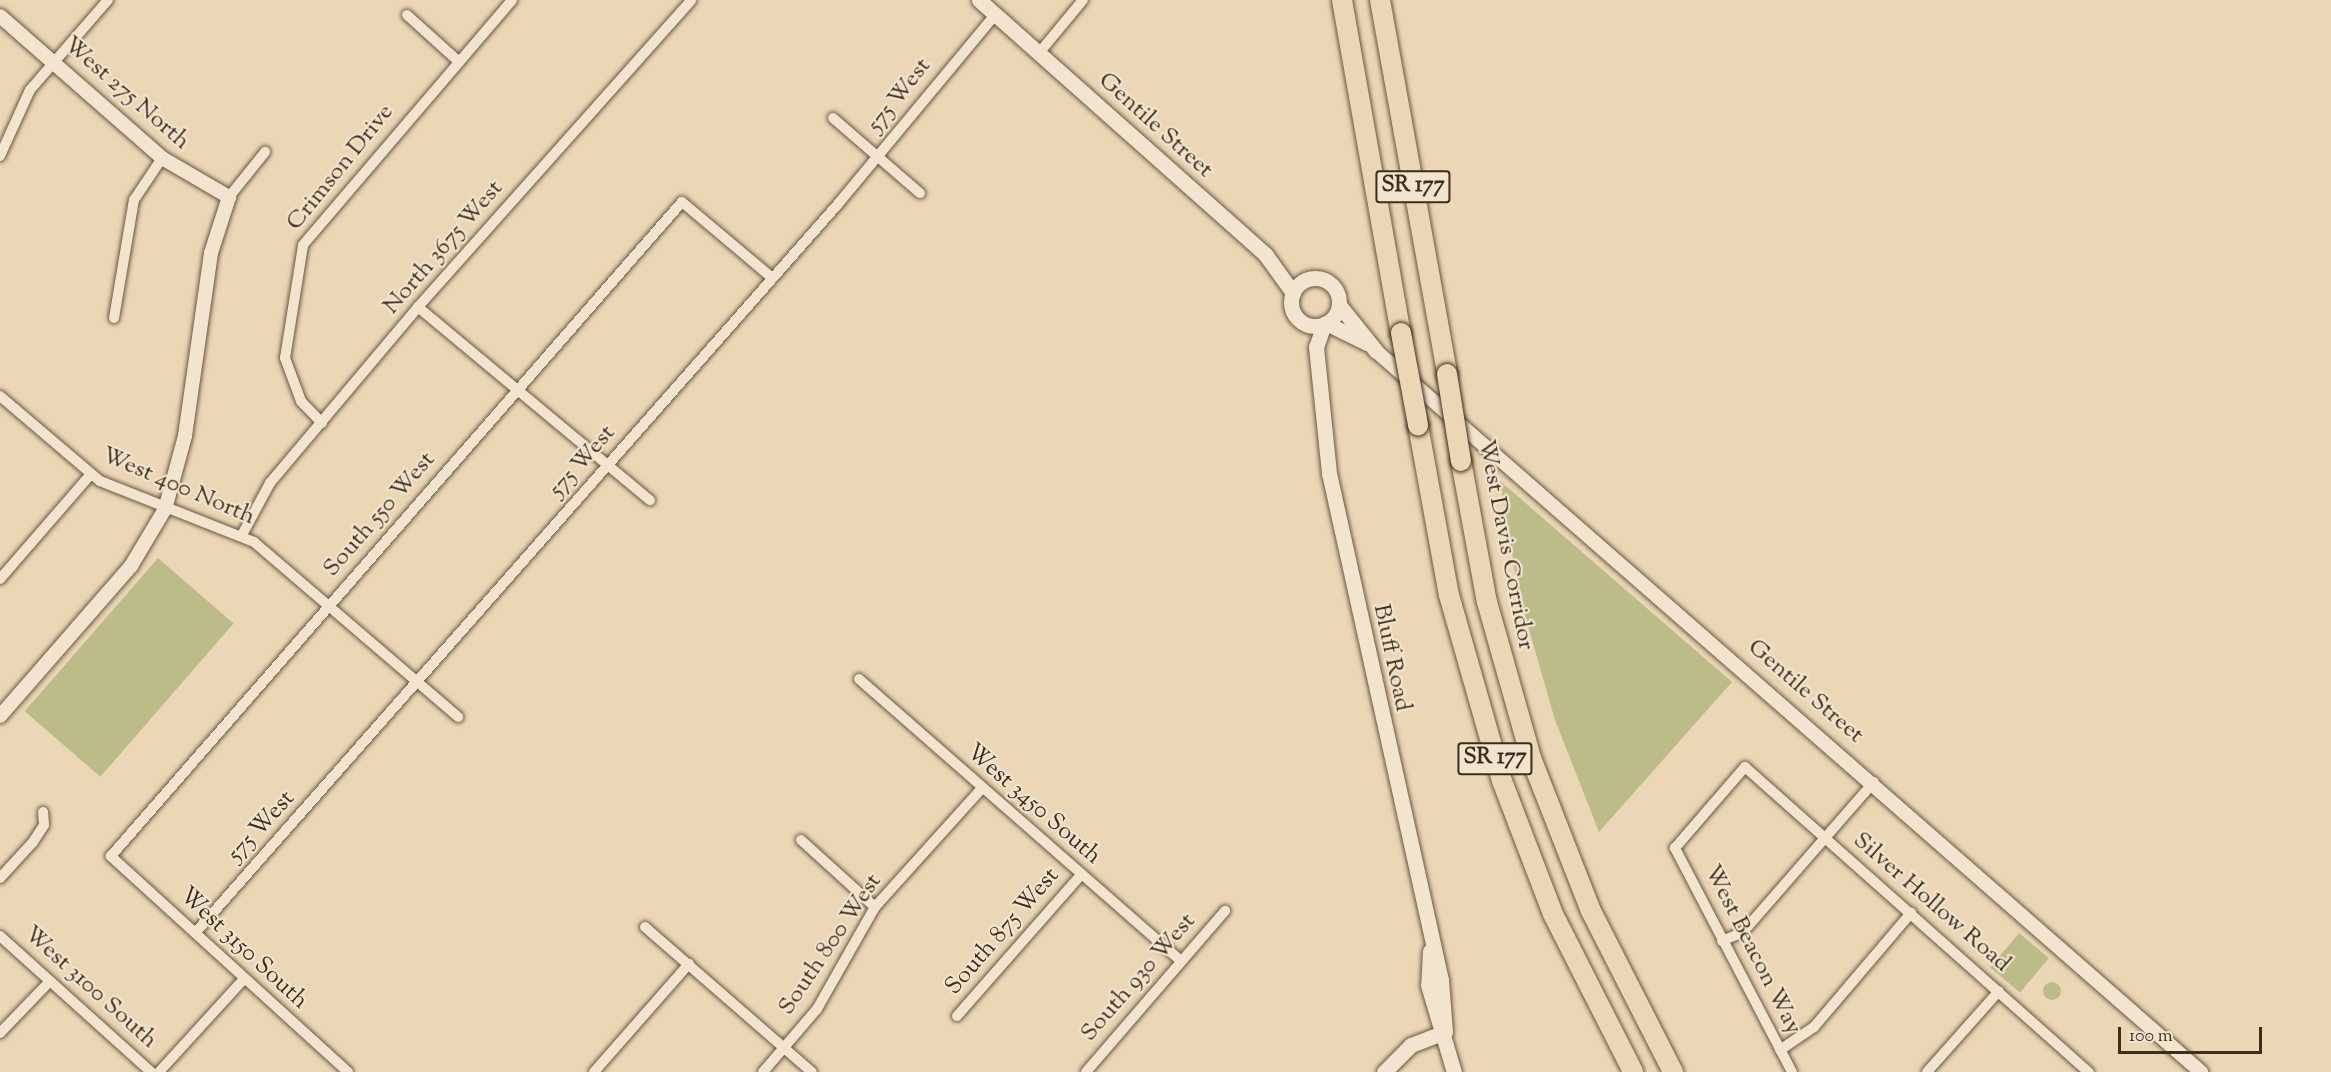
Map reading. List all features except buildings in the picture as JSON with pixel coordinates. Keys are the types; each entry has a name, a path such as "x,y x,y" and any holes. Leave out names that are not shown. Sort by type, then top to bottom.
{"highway":[{"name":"SR 177","path":"1342,0 1449,595 1502,780 1552,914 1633,1072"},
{"name":"West Davis Corridor","path":"1380,0 1487,602 1531,758 1591,911 1673,1072"}],"main road":[{"name":"Gentile Street","path":"980,0 1265,254 1293,293"},
{"path":"1265,254 1315,278 1335,288 1339,305 1325,324 1299,320 1291,305 1293,293 1315,278"},
{"name":"Gentile Street","path":"1339,305 1376,351"},
{"name":"Bluff Road","path":"1299,320 1319,375"},
{"name":"Gentile Street","path":"1325,324 1376,351"},
{"name":"Bluff Road","path":"1325,324 1317,339 1319,375 1336,513 1431,948 1428,985 1445,1032 1454,1072"},
{"path":"1384,1072 1411,1045 1445,1032"}],"street":[{"path":"0,156 23,103 54,62 108,0"},
{"name":"Crimson Drive","path":"322,423 301,401 285,358 303,245 512,0"},
{"name":"North 3675 West","path":"242,535 270,483 418,307 692,0"},
{"path":"1039,53 1083,0"},
{"name":"575 West","path":"196,932 418,683 879,156 996,14"},
{"path":"407,15 458,61"},
{"name":"West 275 North","path":"0,16 162,158 229,197"},
{"path":"833,118 920,193"},
{"path":"1,711 131,566 165,509 185,436 211,253 229,197 265,152"},
{"path":"114,318 134,200 162,158"},
{"name":"South 550 West","path":"111,856 682,202 771,277"},
{"path":"418,307 471,352 520,386 650,500"},
{"name":"Gentile Street","path":"1376,351 1874,782 2201,1072"},
{"name":"West 400 North","path":"0,396 90,475 165,509 242,535 330,604 458,717"},
{"path":"0,579 90,475"},
{"name":"West 3450 South","path":"859,679 1181,961"},
{"name":"Silver Hollow Road","path":"1675,848 1744,767 1999,991 2077,1068 2089,1072"},
{"path":"1722,940 1743,932 1874,782"},
{"name":"South 800 West","path":"763,1072 837,979 875,907 982,788"},
{"path":"0,878 33,842 44,825 44,812"},
{"path":"801,840 875,907"},
{"name":"West Beacon Way","path":"1675,848 1792,1072"},
{"name":"West 3150 South","path":"111,856 196,932 242,981 343,1070"},
{"name":"South 875 West","path":"957,1016 1081,875"},
{"name":"South 930 West","path":"1086,1072 1225,911"},
{"path":"1780,1050 1814,1027 1911,913"},
{"path":"645,927 812,1072"},
{"name":"West 3100 South","path":"0,936 152,1072"},
{"path":"594,1072 688,964"},
{"path":"0,1033 50,981"},
{"path":"159,1072 242,981"},
{"path":"1927,1072 1999,991"}],"shaded area":[{"path":"1500,481 1732,682 1599,832 1555,720 1518,591"},
{"path":"158,558 233,624 100,777 25,711"},
{"path":"2019,933 2049,958 2020,993 1990,967"},
{"path":"2052,982 2058,985 2061,991 2058,997 2052,1000 2046,997 2043,991 2046,985"}]}
